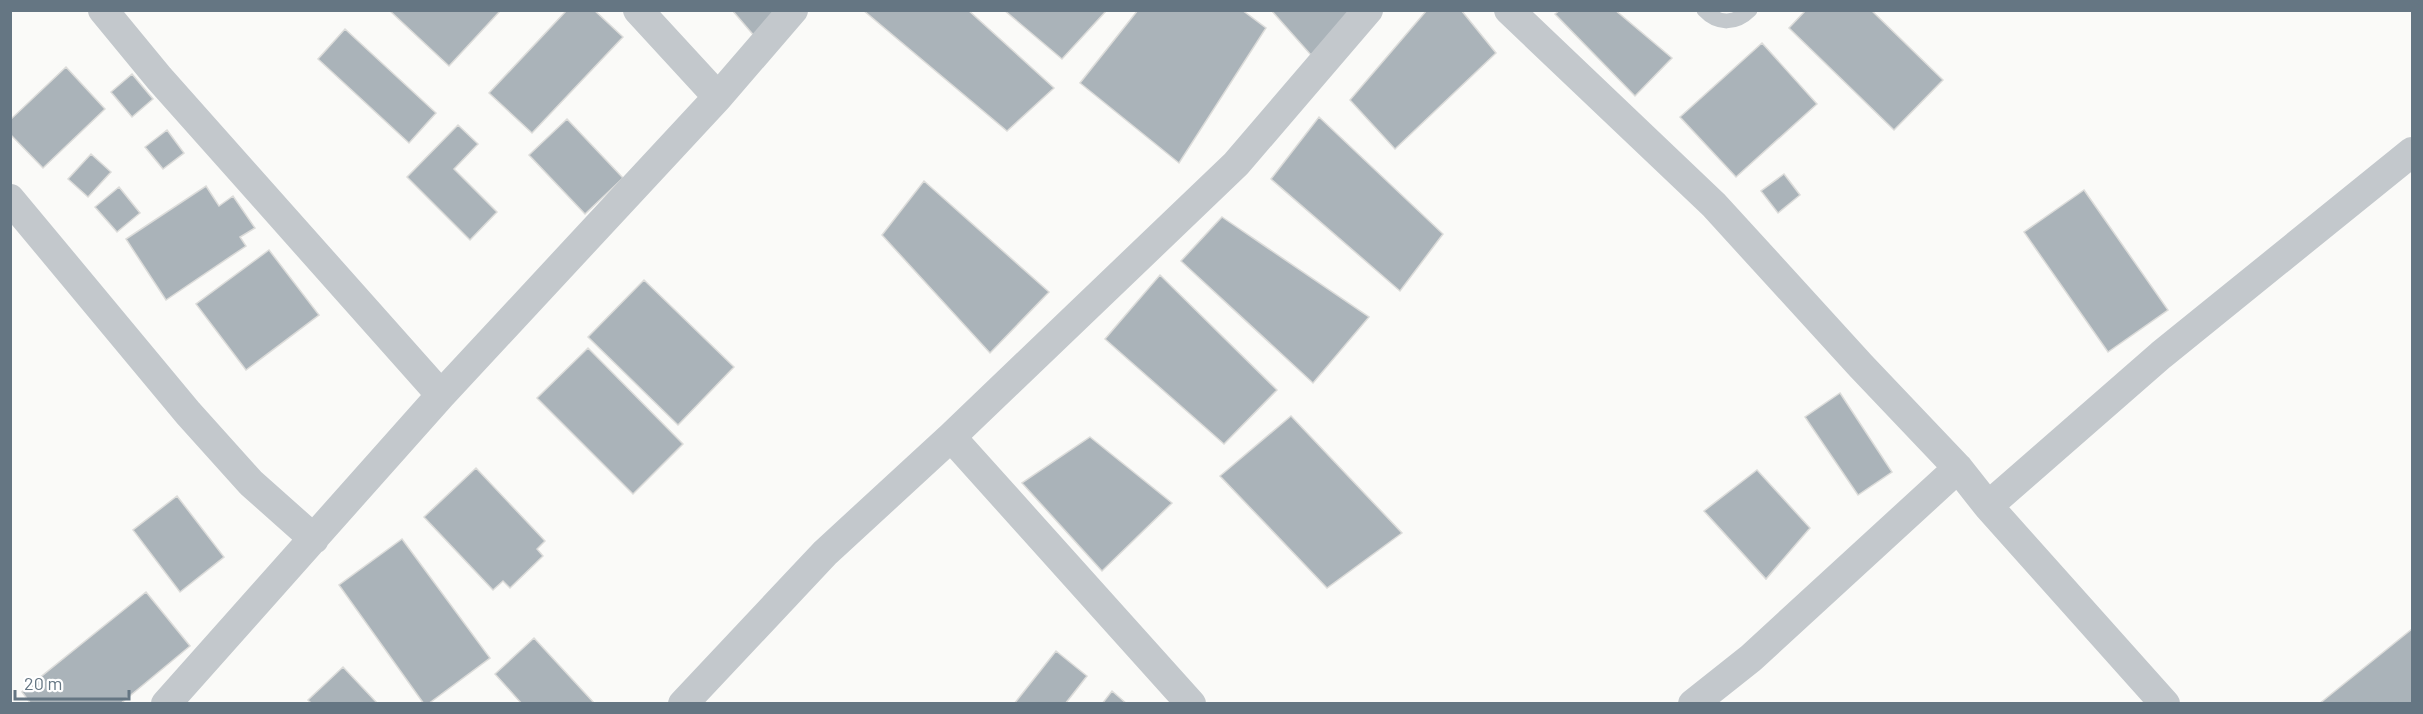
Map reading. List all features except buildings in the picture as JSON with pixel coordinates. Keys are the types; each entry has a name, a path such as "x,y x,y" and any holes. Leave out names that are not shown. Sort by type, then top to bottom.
{"street":[{"path":"103,10 159,78 441,395"},
{"path":"638,10 718,97"},
{"path":"166,704 441,395 718,97 793,10"},
{"path":"682,704 825,553 951,437 1236,164 1368,10"},
{"path":"1509,10 1714,205 1958,468 1988,506 2165,704"},
{"path":"1988,506 2161,355 2412,152"},
{"path":"10,199 188,413 251,483 314,539"},
{"path":"951,437 1191,704"},
{"path":"1693,704 1751,658 1958,468"}],"lane":[{"path":"1704,10 1708,15 1724,22 1743,17 1750,10"}]}
